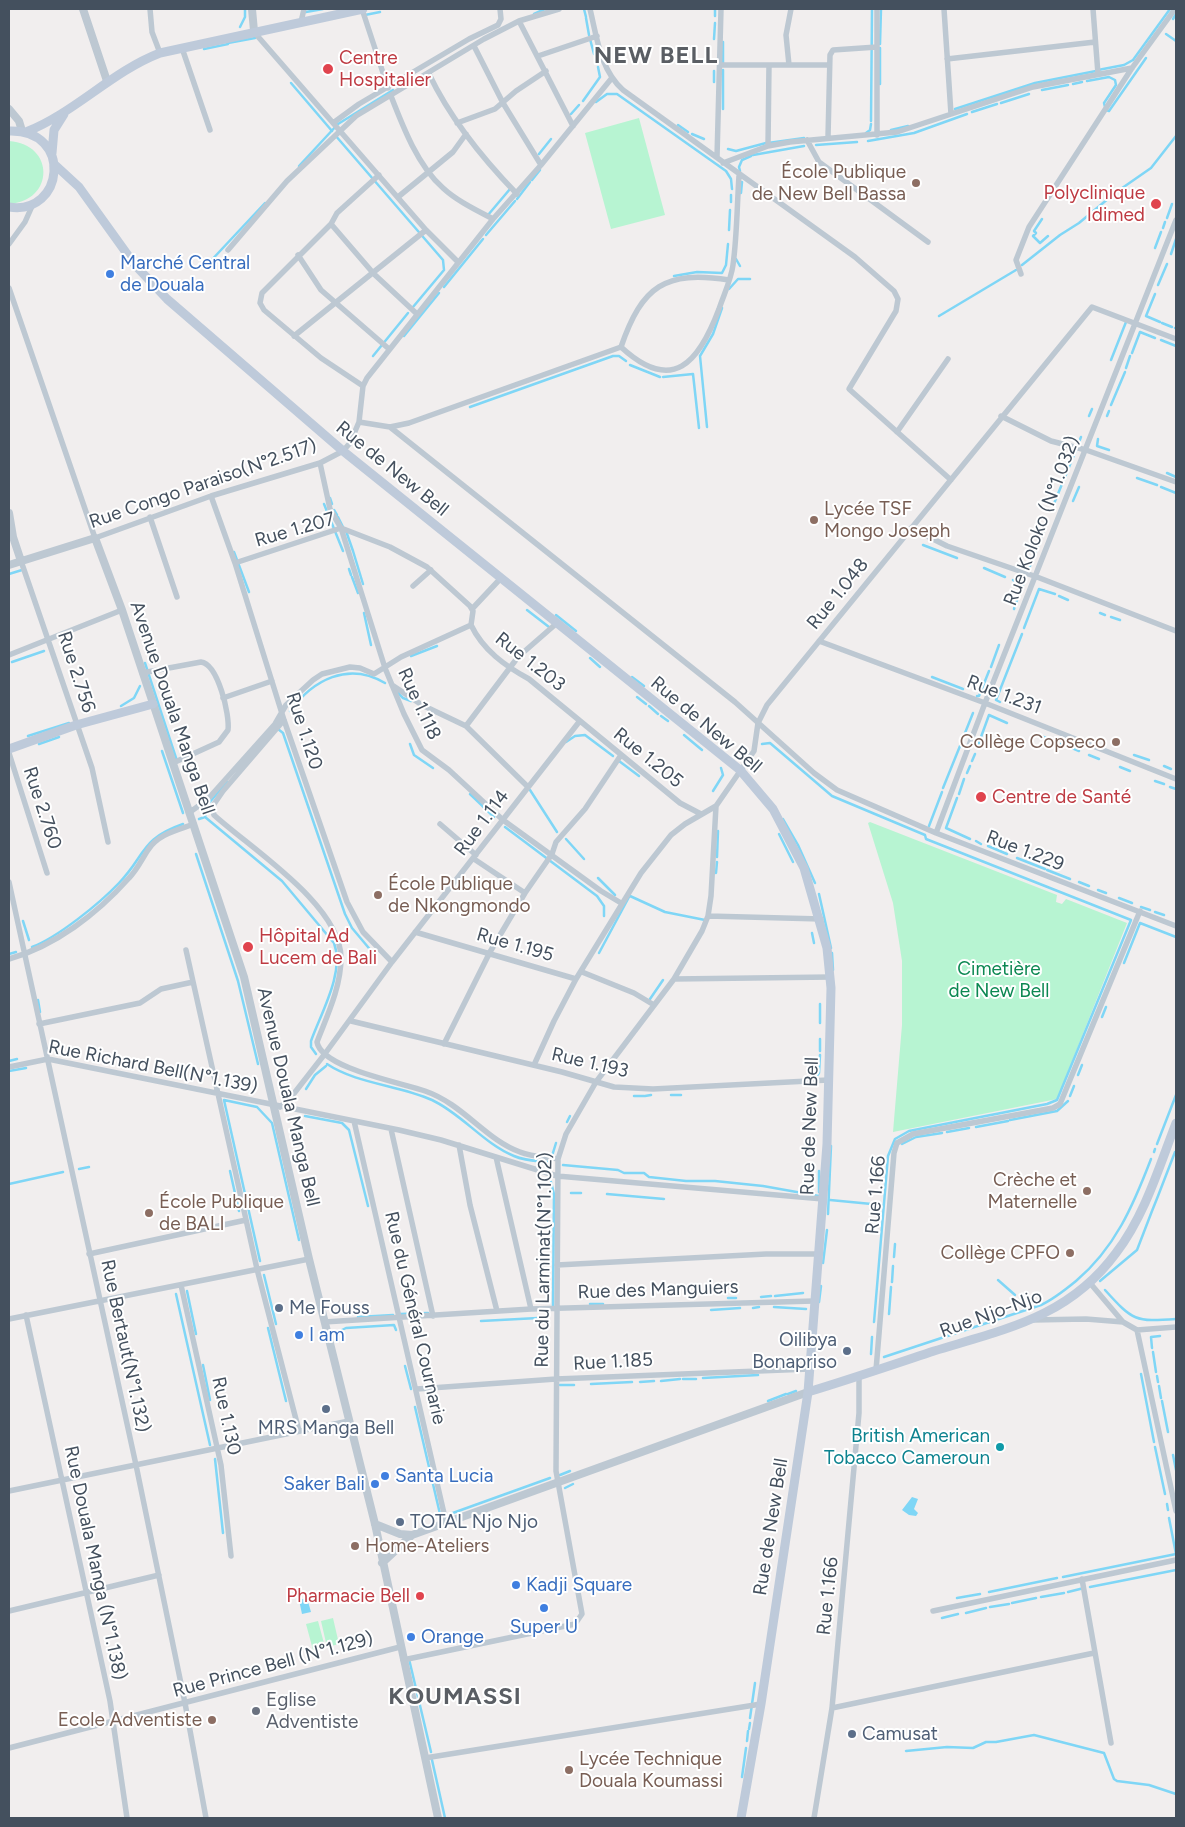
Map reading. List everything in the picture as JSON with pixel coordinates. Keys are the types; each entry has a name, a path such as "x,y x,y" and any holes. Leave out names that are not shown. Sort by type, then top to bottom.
{"main road":[{"path":"9,131 24,131 64,114 107,81 131,66 160,54 254,31 362,9"},
{"path":"9,207 24,207 33,204 41,199 52,183 54,130 64,114"},
{"path":"24,131 42,140 52,154"},
{"name":"Rue de New Bell","path":"54,164 79,187 135,264 167,299 343,451 740,770 773,809 794,845 804,868 821,919 830,977 823,1199 808,1392 761,1704 741,1818"},
{"path":"9,751 76,725 153,704"},
{"name":"Rue Njo-Njo","path":"808,1392 1033,1320 1059,1306 1090,1283 1117,1252 1142,1210 1176,1123"}],"street":[{"path":"83,9 107,81"},
{"path":"150,9 152,32 160,54"},
{"path":"252,9 254,31 426,230 458,262"},
{"path":"301,22 304,9"},
{"path":"362,9 388,88"},
{"path":"333,123 355,106 469,39 498,25 501,19 500,9"},
{"path":"228,250 287,181 356,116 519,21 559,9"},
{"path":"590,9 611,79 623,90 724,162 739,176 855,257 894,291 898,300 896,311 849,389 951,480"},
{"path":"717,158 721,65 721,9"},
{"path":"789,65 786,36 791,9"},
{"path":"877,9 877,135"},
{"path":"944,9 950,114"},
{"path":"1093,9 1098,74"},
{"path":"1021,274 1016,260 1029,227 1132,68 1176,9"},
{"path":"519,21 574,126"},
{"path":"538,56 597,36"},
{"path":"947,59 1095,42"},
{"path":"474,46 504,103 541,166"},
{"path":"828,137 828,66 830,55 833,50 877,47"},
{"path":"182,48 210,130"},
{"path":"721,65 828,66"},
{"path":"768,146 770,65"},
{"path":"724,162 768,146 828,137 877,135 912,128 1033,87 1132,68"},
{"path":"458,123 490,112 504,103 516,91 546,71"},
{"path":"428,74 466,134 494,170 517,194"},
{"path":"379,175 337,213 331,224 262,293 260,300 262,308 294,336 363,386 389,349 458,262 493,219 541,166 611,79"},
{"path":"391,96 429,172 450,194 493,219"},
{"path":"9,109 19,121 24,131"},
{"path":"398,197 453,152 466,134"},
{"path":"807,140 819,162 928,242"},
{"path":"621,347 642,364 662,370 671,370 690,362 699,352 712,328 733,265 739,176"},
{"path":"9,244 25,222 33,204"},
{"name":"Rue Koloko (N°1.032)","path":"936,833 985,703 1037,576 1176,220"},
{"path":"331,224 374,274 417,314"},
{"path":"294,336 374,274 426,230"},
{"path":"298,255 321,290 332,300 338,302 389,349"},
{"path":"621,347 632,317 653,290 670,280 686,276 729,280"},
{"name":"Avenue Douala Manga Bell","path":"9,288 95,538 122,610 242,970 277,1106 309,1259 374,1524 438,1818"},
{"name":"Rue 1.048","path":"740,770 754,751 758,723 767,705 1001,416 1092,307 1136,324"},
{"path":"1136,324 1176,339"},
{"path":"359,422 390,427 409,423 621,347"},
{"path":"897,432 948,359"},
{"name":"Rue Congo Paraiso(N°2.517)","path":"9,565 95,538 211,496 320,463 343,451 350,443 359,422 363,386"},
{"path":"1001,416 1051,441 1086,450 1176,482"},
{"name":"Rue 1.229","path":"390,427 498,511 735,702 814,773 837,790 863,803 936,833 1176,926"},
{"name":"Rue 1.118","path":"320,463 330,509 342,528 385,668 422,750 449,770 503,820 601,891 621,903"},
{"name":"Rue 1.120","path":"211,496 235,563 284,720 352,915 376,947 392,962"},
{"name":"Rue 2.756","path":"9,513 12,537 49,639 76,725 95,777 108,842"},
{"path":"150,517 177,597"},
{"name":"Rue 1.207","path":"235,563 342,528 390,547 431,570 472,609"},
{"path":"912,528 946,546 1037,576 1176,631"},
{"path":"413,586 431,570"},
{"path":"471,625 472,609 501,578"},
{"path":"9,655 122,610"},
{"path":"466,726 522,653 557,623"},
{"name":"Rue 1.203","path":"385,668 402,657 471,625 479,641 510,668 529,679 579,722"},
{"name":"Rue 1.231","path":"819,642 985,703 1176,779"},
{"path":"142,673 204,662 215,672 229,728 219,742 173,763"},
{"path":"190,812 207,800 275,724 282,712 313,680 322,674 350,668 360,668 374,674 385,668"},
{"path":"223,698 272,681"},
{"path":"392,685 422,705 466,726 528,787"},
{"path":"284,720 223,791 212,807 212,812 306,893 318,908 335,936 339,947 340,967 331,1005 317,1042 324,1055 340,1064 444,1098 504,1144 520,1152 558,1159"},
{"name":"Rue 1.205","path":"579,722 680,803 701,814"},
{"name":"Rue 1.114","path":"277,1106 292,1096 351,1020 392,962 579,722"},
{"name":"Rue 2.760","path":"9,751 47,873"},
{"path":"444,1044 490,952 525,893 552,854 556,842 585,809 621,755"},
{"path":"534,1065 576,979 641,873 671,835 716,806 740,770"},
{"name":"Rue du Larminat(N°1.102)","path":"403,1660 575,1624 581,1619 582,1614 557,1483 558,1159 566,1134 596,1082 674,979 708,916 712,891 716,806"},
{"path":"9,959 26,955 54,940 91,914 130,878 148,850 158,839 194,824"},
{"path":"440,824 502,880 525,893"},
{"name":"Rue Bertaut(N°1.132)","path":"9,882 136,1465 185,1703 206,1818"},
{"name":"Rue 1.166","path":"876,1370 894,1153 897,1143 904,1137 913,1134 1053,1108 1060,1104 1140,912"},
{"path":"708,916 821,919"},
{"name":"Rue 1.195","path":"416,932 490,952 576,979"},
{"path":"186,950 257,1269 299,1431"},
{"path":"582,972 598,981 634,993 654,1005"},
{"path":"674,979 830,977"},
{"path":"39,1024 140,1003 161,988 193,982"},
{"name":"Rue 1.193","path":"351,1020 534,1065 614,1088 828,1080"},
{"name":"Rue Richard Bell(N°1.139)","path":"9,1067 48,1059 391,1129 459,1145 557,1176 823,1199"},
{"name":"Rue du Général Cournarie","path":"354,1121 446,1522"},
{"path":"391,1129 433,1316"},
{"path":"459,1145 464,1178 497,1311"},
{"path":"496,1157 531,1309"},
{"path":"89,1254 246,1220"},
{"path":"558,1265 766,1254 819,1254"},
{"path":"9,1319 309,1259"},
{"path":"1090,1283 1124,1322 1137,1330 1176,1327"},
{"name":"Rue 1.130","path":"181,1284 218,1448 224,1483 231,1556"},
{"name":"Rue des Manguiers","path":"324,1322 531,1309 814,1301"},
{"name":"Rue Douala Manga (N°1.138)","path":"26,1315 113,1722 127,1818"},
{"path":"1033,1320 1086,1319 1124,1322"},
{"path":"1137,1330 1176,1511"},
{"name":"Rue 1.185","path":"417,1389 556,1379 810,1369"},
{"name":"Rue 1.166","path":"814,1818 832,1708 857,1432 859,1376"},
{"path":"382,1562 412,1535 808,1392"},
{"path":"9,1491 349,1421"},
{"path":"374,1524 400,1534 412,1535"},
{"path":"933,1611 1176,1560"},
{"path":"9,1611 159,1575"},
{"path":"1082,1579 1111,1743"},
{"name":"Rue Prince Bell (N°1.129)","path":"9,1748 400,1647"},
{"path":"832,1708 1094,1653"},
{"path":"425,1758 761,1704"}],"green space":[{"path":"639,118 665,215 611,229 585,133"},
{"path":"9,141 24,144 35,152 41,161 44,172 41,184 35,193 24,201 9,204"},
{"name":"Cimetière de New Bell","path":"870,822 1057,895 1056,902 1062,904 1066,899 1127,923 1057,1099 893,1132 902,1025 902,961 893,903 868,823"},
{"path":"333,1618 339,1644 327,1647 321,1621"},
{"path":"318,1621 325,1647 313,1650 306,1624"}],"water":[{"path":"912,1497 918,1499 914,1509 918,1513 916,1516 909,1515 902,1510"},
{"path":"307,1598 311,1612 302,1614 299,1600"}],"waterway":[{"path":"240,27 245,17 245,9"},
{"path":"306,12 323,9"},
{"path":"534,14 545,9"},
{"path":"584,9 586,17"},
{"path":"715,9 715,16"},
{"path":"871,121 872,9"},
{"path":"880,44 881,9"},
{"path":"1098,70 1124,65 1133,60 1170,9"},
{"path":"365,15 380,12"},
{"path":"1173,19 1176,14"},
{"path":"586,18 589,35"},
{"path":"714,39 715,23"},
{"path":"1166,34 1176,41"},
{"path":"228,43 255,38"},
{"path":"590,39 594,54"},
{"path":"723,42 723,64"},
{"path":"204,49 228,44"},
{"path":"880,48 880,84"},
{"path":"1106,110 1109,111 1146,58"},
{"path":"583,101 600,77 598,67"},
{"path":"723,70 723,109"},
{"path":"714,71 714,82"},
{"path":"955,109 1035,83 1096,71"},
{"path":"1087,81 1109,77 1115,80 1116,85 1104,103 1105,107"},
{"path":"1073,84 1082,82"},
{"path":"291,83 332,131"},
{"path":"1042,90 1068,85"},
{"path":"299,166 338,124 393,90"},
{"path":"596,102 607,94 617,94 726,171 731,179 732,189"},
{"path":"1001,103 1029,94"},
{"path":"972,112 997,104"},
{"path":"571,114 579,105"},
{"path":"868,141 914,133 967,114"},
{"path":"866,133 870,130 871,124"},
{"path":"678,125 688,132"},
{"path":"891,130 908,126"},
{"path":"692,134 704,139"},
{"path":"335,135 443,260 444,270 413,307"},
{"path":"1022,265 1060,235 1079,223 1115,193 1151,168 1176,136"},
{"path":"768,143 804,138"},
{"path":"539,154 551,139"},
{"path":"816,145 857,142"},
{"path":"728,149 736,151 766,143"},
{"path":"753,155 804,146"},
{"path":"740,171 739,167 742,160 751,156"},
{"path":"532,180 540,170"},
{"path":"517,199 530,182"},
{"path":"741,193 742,182"},
{"path":"488,215 510,189"},
{"path":"731,195 731,202"},
{"path":"486,235 515,201"},
{"path":"206,266 265,203"},
{"path":"1167,218 1172,204"},
{"path":"729,230 730,210"},
{"path":"1042,219 1033,236 1040,243 1048,236"},
{"path":"1163,228 1165,222"},
{"path":"1155,248 1161,232"},
{"path":"444,287 483,239"},
{"path":"1171,254 1176,239"},
{"path":"674,276 697,272 722,273 726,265 728,244"},
{"path":"736,259 740,266"},
{"path":"1158,285 1167,264"},
{"path":"939,316 1016,270"},
{"path":"729,289 738,279 750,279"},
{"path":"404,336 439,293"},
{"path":"1155,294 1146,316 1160,322"},
{"path":"707,427 700,356 713,334 722,308"},
{"path":"373,356 408,313"},
{"path":"1111,360 1126,322"},
{"path":"1162,323 1172,327"},
{"path":"1132,353 1140,332 1155,338"},
{"path":"1161,340 1176,346"},
{"path":"470,407 613,356 619,356 626,361"},
{"path":"1126,368 1130,356"},
{"path":"630,365 660,377"},
{"path":"1111,405 1125,372"},
{"path":"663,377 693,374 699,428"},
{"path":"1089,416 1092,409"},
{"path":"1107,416 1109,411"},
{"path":"1079,442 1081,437"},
{"path":"1098,439 1097,446 1109,450"},
{"path":"1053,506 1076,450"},
{"path":"1167,473 1176,477"},
{"path":"1137,478 1157,485"},
{"path":"1073,501 1079,487"},
{"path":"1161,487 1176,493"},
{"path":"330,498 332,504"},
{"path":"324,504 343,551"},
{"path":"334,510 337,515"},
{"path":"338,517 343,527"},
{"path":"1028,571 1045,527"},
{"path":"346,531 353,551"},
{"path":"923,545 957,558"},
{"path":"353,551 363,584"},
{"path":"234,552 249,592"},
{"path":"984,568 1005,577"},
{"path":"349,569 351,575"},
{"path":"9,574 22,570"},
{"path":"352,577 358,593"},
{"path":"1021,590 1025,579"},
{"path":"1013,580 1022,583"},
{"path":"1024,628 1039,589 1055,594"},
{"path":"1014,609 1019,594"},
{"path":"1059,596 1068,600"},
{"path":"527,610 549,627"},
{"path":"364,613 371,645"},
{"path":"1100,613 1105,615"},
{"path":"556,615 576,631"},
{"path":"1111,617 1120,620"},
{"path":"1000,702 996,700 1022,634"},
{"path":"991,667 999,645"},
{"path":"411,656 437,646"},
{"path":"12,662 44,651"},
{"path":"590,658 600,667"},
{"path":"145,663 177,761"},
{"path":"977,696 979,696 989,671"},
{"path":"290,711 309,690 332,677 358,674 385,683"},
{"path":"632,677 644,686"},
{"path":"932,677 963,689"},
{"path":"121,706 134,698 140,686"},
{"path":"397,692 403,698 411,701"},
{"path":"637,697 646,704"},
{"path":"649,706 658,714"},
{"path":"965,733 973,713"},
{"path":"977,748 989,715 1007,723"},
{"path":"661,716 668,721"},
{"path":"28,736 69,723"},
{"path":"278,729 283,733 345,914 352,928 373,953"},
{"path":"566,742 575,736 585,735 613,756"},
{"path":"684,735 702,750"},
{"path":"961,743 964,736"},
{"path":"1041,736 1051,740"},
{"path":"39,744 59,737"},
{"path":"762,744 770,743 832,796 925,835 926,839 1131,920 1057,1100 1047,1104 909,1131 895,1139 888,1156 874,1322"},
{"path":"410,744 414,755 433,768"},
{"path":"1061,744 1066,746"},
{"path":"943,788 960,746"},
{"path":"1072,748 1079,751"},
{"path":"162,751 183,813"},
{"path":"972,761 975,754"},
{"path":"1089,755 1099,759"},
{"path":"1134,755 1149,760"},
{"path":"619,761 639,776"},
{"path":"967,773 970,766"},
{"path":"1164,766 1171,769"},
{"path":"1120,767 1130,771"},
{"path":"713,791 723,775 721,768"},
{"path":"959,794 964,779"},
{"path":"1155,781 1164,784"},
{"path":"205,817 209,803 227,782"},
{"path":"1170,787 1176,789"},
{"path":"530,790 557,832"},
{"path":"929,826 942,792"},
{"path":"470,794 494,817"},
{"path":"957,798 946,828 970,839"},
{"path":"205,817 282,881 334,943 337,954 334,979 326,1005 311,1041 311,1047 316,1054"},
{"path":"199,819 205,817"},
{"path":"783,819 798,845 815,883"},
{"path":"32,947 54,936 90,910 128,873 151,842 169,830 183,824"},
{"path":"505,827 597,896 604,906 604,916"},
{"path":"717,857 718,831"},
{"path":"779,834 793,862"},
{"path":"566,839 584,859"},
{"path":"976,841 981,844"},
{"path":"988,846 1007,854"},
{"path":"196,854 238,981 258,1064"},
{"path":"1017,858 1045,869"},
{"path":"716,873 717,862"},
{"path":"1047,870 1070,879"},
{"path":"598,878 615,895"},
{"path":"1079,882 1089,886"},
{"path":"1098,890 1106,893"},
{"path":"819,894 831,948"},
{"path":"630,896 665,912 705,920"},
{"path":"599,953 629,897"},
{"path":"1119,898 1132,903"},
{"path":"1141,907 1150,910"},
{"path":"1155,912 1164,915"},
{"path":"23,921 29,940"},
{"path":"1124,963 1140,923 1176,937"},
{"path":"812,933 814,943"},
{"path":"9,954 16,952"},
{"path":"832,953 833,970"},
{"path":"650,999 663,980"},
{"path":"38,1000 40,1012"},
{"path":"820,1004 820,1023"},
{"path":"1102,1017 1106,1007"},
{"path":"820,1039 820,1051"},
{"path":"816,1077 819,1073 820,1055"},
{"path":"9,1061 17,1059"},
{"path":"327,1064 351,1076 432,1100 453,1113 503,1151 522,1159 548,1162"},
{"path":"1078,1075 1082,1065"},
{"path":"306,1089 315,1075 326,1066"},
{"path":"9,1071 26,1068"},
{"path":"1070,1096 1074,1086"},
{"path":"645,1096 651,1095"},
{"path":"671,1095 681,1095"},
{"path":"1157,1144 1176,1095"},
{"path":"634,1096 644,1096"},
{"path":"260,1261 224,1100 257,1107 272,1123 299,1240"},
{"path":"1010,1120 1057,1111 1068,1101"},
{"path":"305,1116 342,1123 349,1130 368,1206"},
{"path":"567,1122 570,1116"},
{"path":"976,1127 1008,1121"},
{"path":"947,1132 969,1128"},
{"path":"902,1144 916,1137 942,1133"},
{"path":"552,1156 556,1143"},
{"path":"828,1214 831,1146"},
{"path":"1158,1196 1175,1152"},
{"path":"884,1357 1041,1305 1064,1291 1090,1268 1112,1240 1130,1210 1151,1159"},
{"path":"563,1165 618,1170 624,1173 644,1173 649,1177 686,1181 715,1181 763,1186 819,1196"},
{"path":"79,1169 89,1167"},
{"path":"230,1171 239,1211"},
{"path":"819,1171 819,1192"},
{"path":"9,1184 63,1172"},
{"path":"551,1182 554,1194 553,1306"},
{"path":"571,1193 581,1193"},
{"path":"607,1194 664,1199"},
{"path":"1152,1211 1158,1196"},
{"path":"830,1200 882,1205"},
{"path":"1100,1281 1137,1250 1152,1211"},
{"path":"823,1263 827,1230"},
{"path":"894,1257 895,1244"},
{"path":"892,1282 893,1266"},
{"path":"264,1275 276,1324"},
{"path":"998,1280 1015,1295"},
{"path":"819,1302 821,1286"},
{"path":"889,1314 891,1287"},
{"path":"1105,1290 1122,1308 1136,1317 1152,1320 1176,1319"},
{"path":"187,1291 196,1334"},
{"path":"775,1296 803,1293"},
{"path":"176,1294 210,1445"},
{"path":"761,1297 771,1296"},
{"path":"728,1298 736,1298"},
{"path":"590,1304 603,1304"},
{"path":"753,1308 759,1307"},
{"path":"774,1307 806,1309"},
{"path":"711,1310 740,1308"},
{"path":"400,1314 428,1313"},
{"path":"358,1317 393,1315"},
{"path":"481,1321 538,1318"},
{"path":"338,1332 346,1328 394,1325 396,1330"},
{"path":"268,1328 286,1401"},
{"path":"1152,1348 1151,1337 1160,1336"},
{"path":"871,1354 872,1337"},
{"path":"1153,1352 1156,1372"},
{"path":"203,1365 210,1400"},
{"path":"405,1366 411,1389"},
{"path":"1141,1374 1154,1442"},
{"path":"703,1378 758,1375"},
{"path":"1157,1376 1158,1382"},
{"path":"661,1381 680,1379"},
{"path":"683,1379 696,1379"},
{"path":"640,1382 654,1381"},
{"path":"591,1384 632,1382"},
{"path":"560,1385 574,1385"},
{"path":"1159,1386 1161,1398"},
{"path":"788,1394 796,1391"},
{"path":"768,1401 786,1394"},
{"path":"1162,1401 1168,1432"},
{"path":"415,1407 440,1514"},
{"path":"1155,1447 1165,1494"},
{"path":"1173,1455 1176,1470"},
{"path":"215,1459 223,1533"},
{"path":"560,1475 570,1471"},
{"path":"450,1514 550,1478"},
{"path":"565,1488 573,1484"},
{"path":"1167,1504 1168,1510"},
{"path":"1063,1577 1176,1554 1169,1518"},
{"path":"1090,1587 1176,1570"},
{"path":"989,1592 1057,1578"},
{"path":"1068,1592 1084,1588"},
{"path":"1041,1597 1064,1593"},
{"path":"957,1598 980,1594"},
{"path":"1012,1603 1036,1598"},
{"path":"990,1607 1009,1604"},
{"path":"966,1613 986,1608"},
{"path":"942,1618 958,1614"},
{"path":"409,1659 431,1752"},
{"path":"750,1718 755,1683"},
{"path":"749,1729 750,1723"},
{"path":"747,1741 748,1731"},
{"path":"906,1751 947,1747 973,1748 986,1742 1034,1735 1104,1753 1114,1779 1117,1781 1149,1785 1176,1794"},
{"path":"742,1777 746,1748"},
{"path":"432,1760 445,1818"}],"place":[{"name":"Centre Hospitalier","path":"328,69"},
{"name":"École Publique de New Bell Bassa","path":"916,183"},
{"name":"Polyclinique Idimed","path":"1156,204"},
{"name":"Marché Central de Douala","path":"110,274"},
{"name":"Lycée TSF Mongo Joseph","path":"814,520"},
{"name":"Collège Copseco","path":"1116,742"},
{"name":"Centre de Santé","path":"981,797"},
{"name":"École Publique de Nkongmondo","path":"378,895"},
{"name":"Hôpital Ad Lucem de Bali","path":"248,947"},
{"name":"Crèche et Maternelle","path":"1087,1191"},
{"name":"École Publique de BALI","path":"149,1213"},
{"name":"Collège CPFO","path":"1070,1253"},
{"name":"Me Fouss","path":"279,1308"},
{"name":"I am","path":"299,1335"},
{"name":"Oilibya Bonapriso","path":"847,1351"},
{"name":"MRS Manga Bell","path":"326,1409"},
{"name":"British American Tobacco Cameroun","path":"1000,1447"},
{"name":"Santa Lucia","path":"385,1476"},
{"name":"Saker Bali","path":"375,1484"},
{"name":"TOTAL Njo Njo","path":"400,1522"},
{"name":"Home-Ateliers","path":"355,1546"},
{"name":"Kadji Square","path":"516,1585"},
{"name":"Pharmacie Bell","path":"420,1596"},
{"name":"Super U","path":"544,1608"},
{"name":"Orange","path":"411,1637"},
{"name":"Eglise Adventiste","path":"256,1711"},
{"name":"Ecole Adventiste","path":"212,1720"},
{"name":"Camusat","path":"852,1734"},
{"name":"Lycée Technique Douala Koumassi","path":"569,1770"}],"district":[{"name":"NEW BELL","path":"656,56"},
{"name":"KOUMASSI","path":"455,1697"}]}
